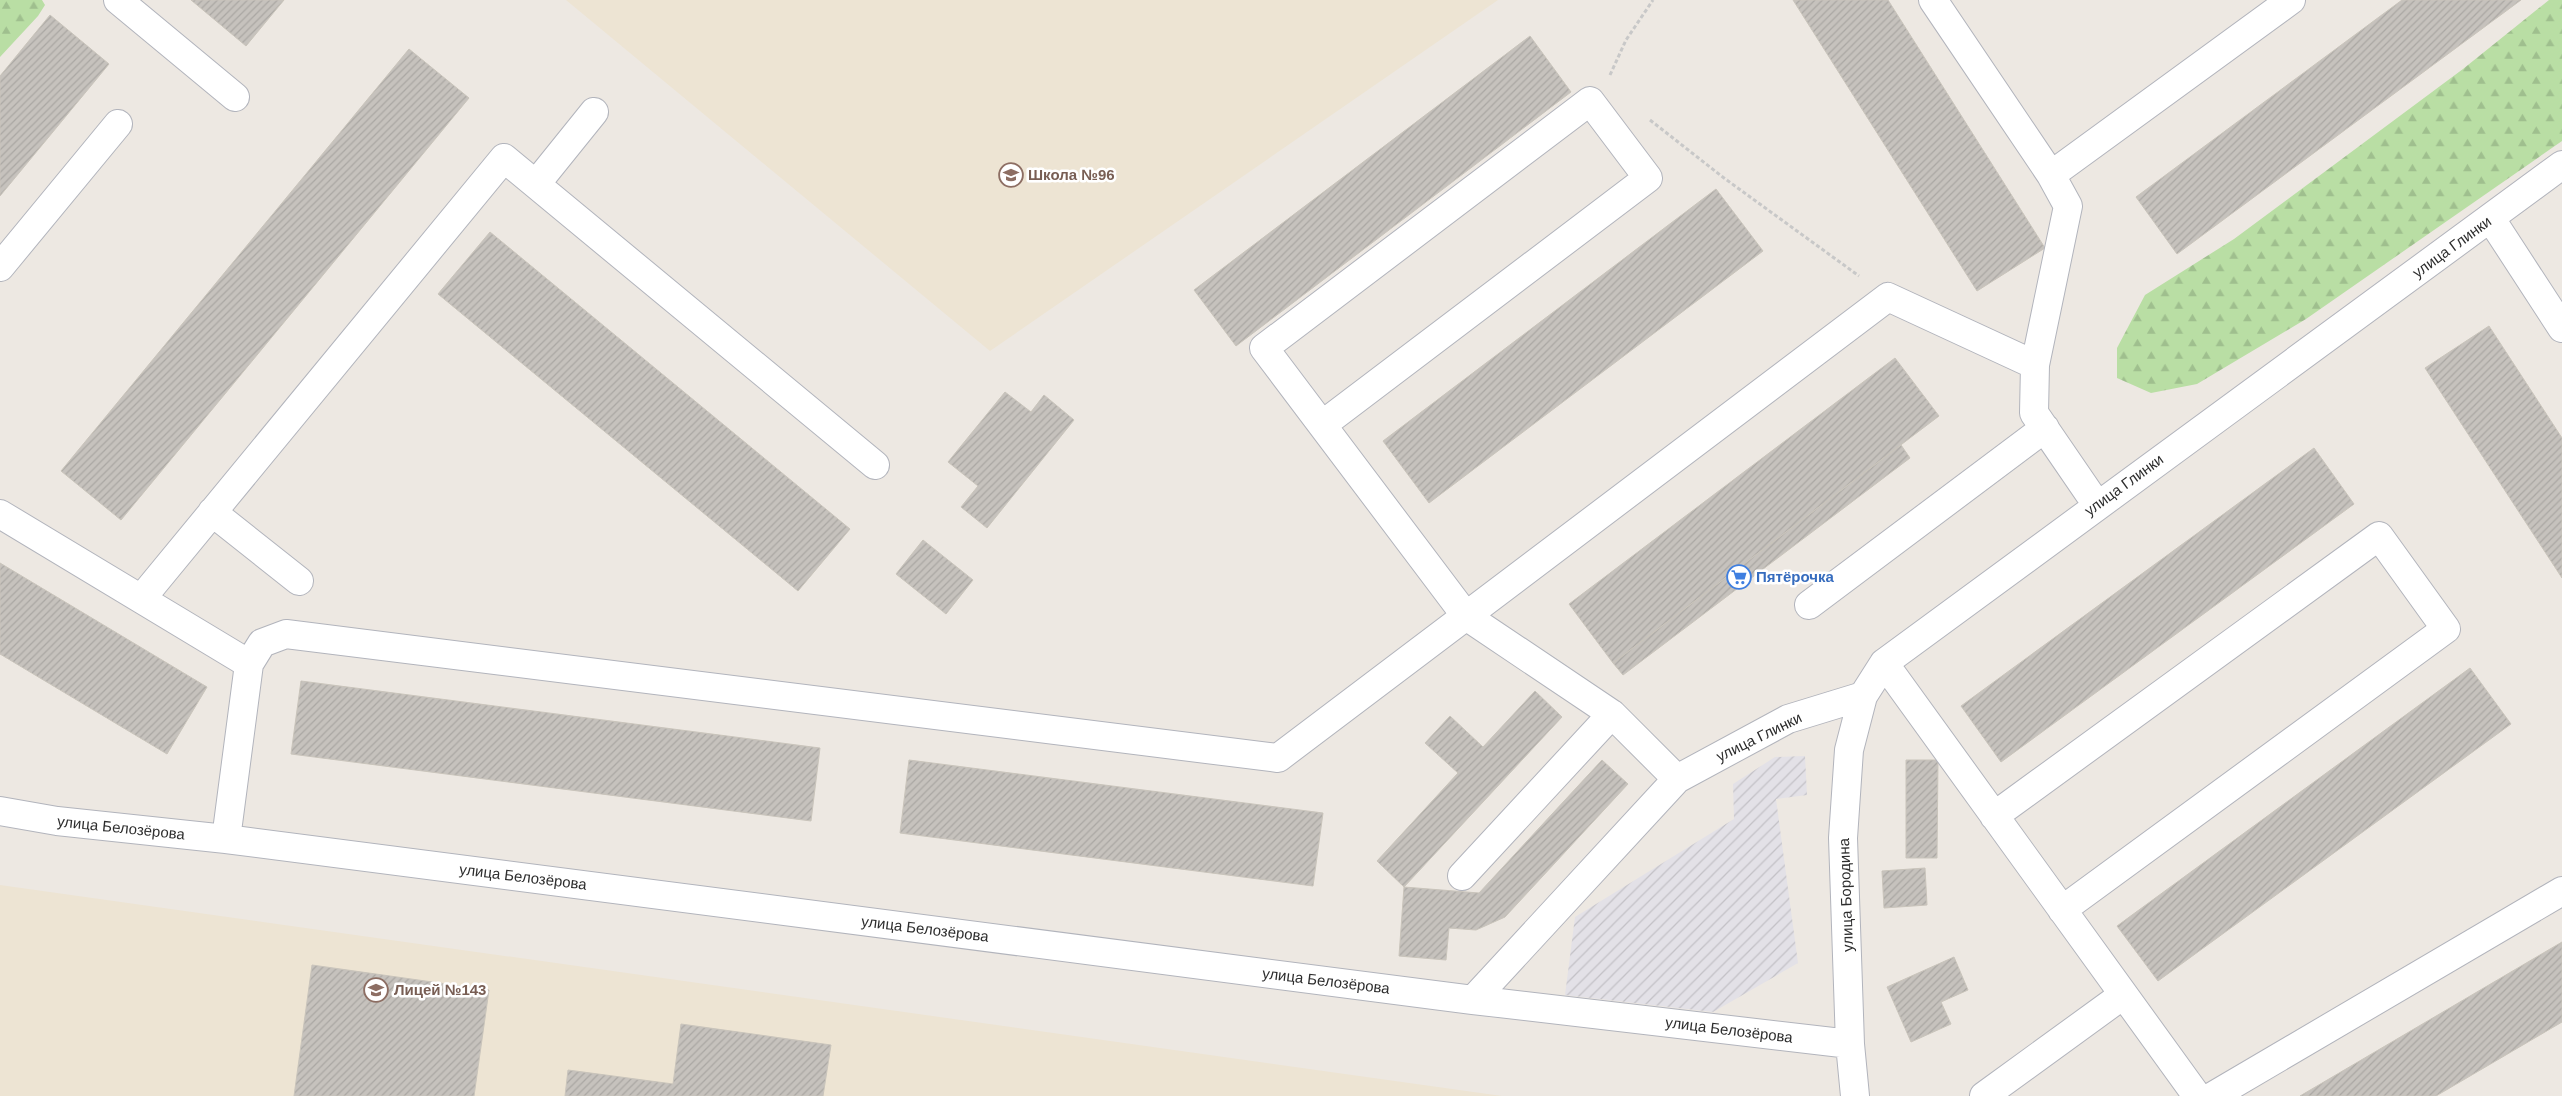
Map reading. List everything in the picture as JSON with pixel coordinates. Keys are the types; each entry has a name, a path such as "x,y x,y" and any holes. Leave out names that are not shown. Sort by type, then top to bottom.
{"street":[{"path":"118,0 235,97"},
{"path":"1933,0 2051,176 2068,206 2036,365 2034,413 2097,505"},
{"path":"2051,176 2291,0"},
{"path":"1322,425 1648,178 1590,101 1264,348 1322,425 1466,616 1612,714 1677,779"},
{"path":"536,184 594,112"},
{"path":"0,267 118,124"},
{"path":"141,599 504,158 875,465"},
{"name":"улица Глинки","path":"1473,1000 1677,779 1788,719 1863,696 1884,663 2562,165"},
{"path":"2491,219 2562,328"},
{"path":"226,839 249,664 262,643 286,634 1278,758 1888,297 2036,365"},
{"path":"1809,605 2045,428"},
{"path":"212,512 299,581"},
{"path":"0,514 249,664"},
{"path":"1994,816 2379,536 2446,630 2062,910"},
{"path":"1884,663 2196,1096"},
{"name":"улица Бородина","path":"1855,1096 1850,1044 1843,838 1849,750 1863,696"},
{"path":"1462,876 1612,714"},
{"name":"улица Белозёрова","path":"0,811 66,822 226,839 1473,1000 1850,1044"},
{"path":"2213,1096 2562,891"},
{"path":"1984,1096 2123,995"}],"path":[{"path":"1590,101 1610,74 1626,40 1653,0"},
{"path":"1648,119 1724,178 1888,297"}],"shaded area":[{"name":"Школа №96","path":"566,0 1498,0 990,351"},
{"path":"1805,756 1807,795 1776,799 1798,963 1713,1012 1565,995 1575,917 1734,819 1733,784 1775,757"},
{"name":"Лицей №143","path":"0,885 1502,1096 0,1096"}],"green space":[{"path":"0,0 42,0 45,5 38,16 0,57"},
{"path":"2549,0 2562,0 2562,141 2306,319 2197,384 2151,393 2117,378 2117,348 2145,295 2234,239 2463,69"}],"building":[{"path":"191,0 284,0 246,46"},
{"path":"1793,0 1888,0 2045,248 1977,291"},
{"path":"2402,0 2521,0 2177,254 2136,197"},
{"path":"50,15 109,64 0,196 0,76"},
{"path":"1530,36 1571,92 1236,346 1194,290"},
{"path":"409,49 469,98 121,520 61,471"},
{"path":"1716,189 1763,251 1429,503 1383,441"},
{"path":"490,232 850,529 798,591 438,294"},
{"path":"2489,326 2562,438 2562,578 2425,368"},
{"path":"1895,358 1939,416 1613,663 1569,604"},
{"path":"1005,392 1031,412 1044,395 1074,420 987,528 961,507 978,486 948,462"},
{"path":"1901,445 1910,458 1623,675 1613,663"},
{"path":"2314,448 2354,504 2001,762 1961,706"},
{"path":"923,540 973,580 946,614 896,574"},
{"path":"0,563 207,687 167,754 0,654"},
{"path":"2470,668 2511,724 2158,981 2117,926"},
{"path":"301,681 820,748 811,821 291,754"},
{"path":"1535,691 1562,717 1404,887 1377,861 1458,773 1425,743 1450,716 1483,747"},
{"path":"909,760 1323,813 1313,886 900,833"},
{"path":"1602,760 1628,784 1505,917 1476,930 1449,928 1446,960 1399,956 1404,887 1479,893"},
{"path":"1906,760 1938,760 1937,858 1906,858"},
{"path":"1925,868 1927,905 1884,908 1882,871"},
{"path":"2562,942 2562,1022 2436,1096 2300,1096"},
{"path":"1954,957 1968,990 1941,1002 1951,1024 1911,1042 1887,987"},
{"path":"312,965 489,990 474,1096 294,1096"},
{"path":"681,1024 831,1045 823,1096 565,1096 568,1070 673,1084"}],"place":[{"name":"Школа №96","path":"1011,175"},
{"name":"Пятёрочка","path":"1739,577"},
{"name":"Лицей №143","path":"376,990"}]}
